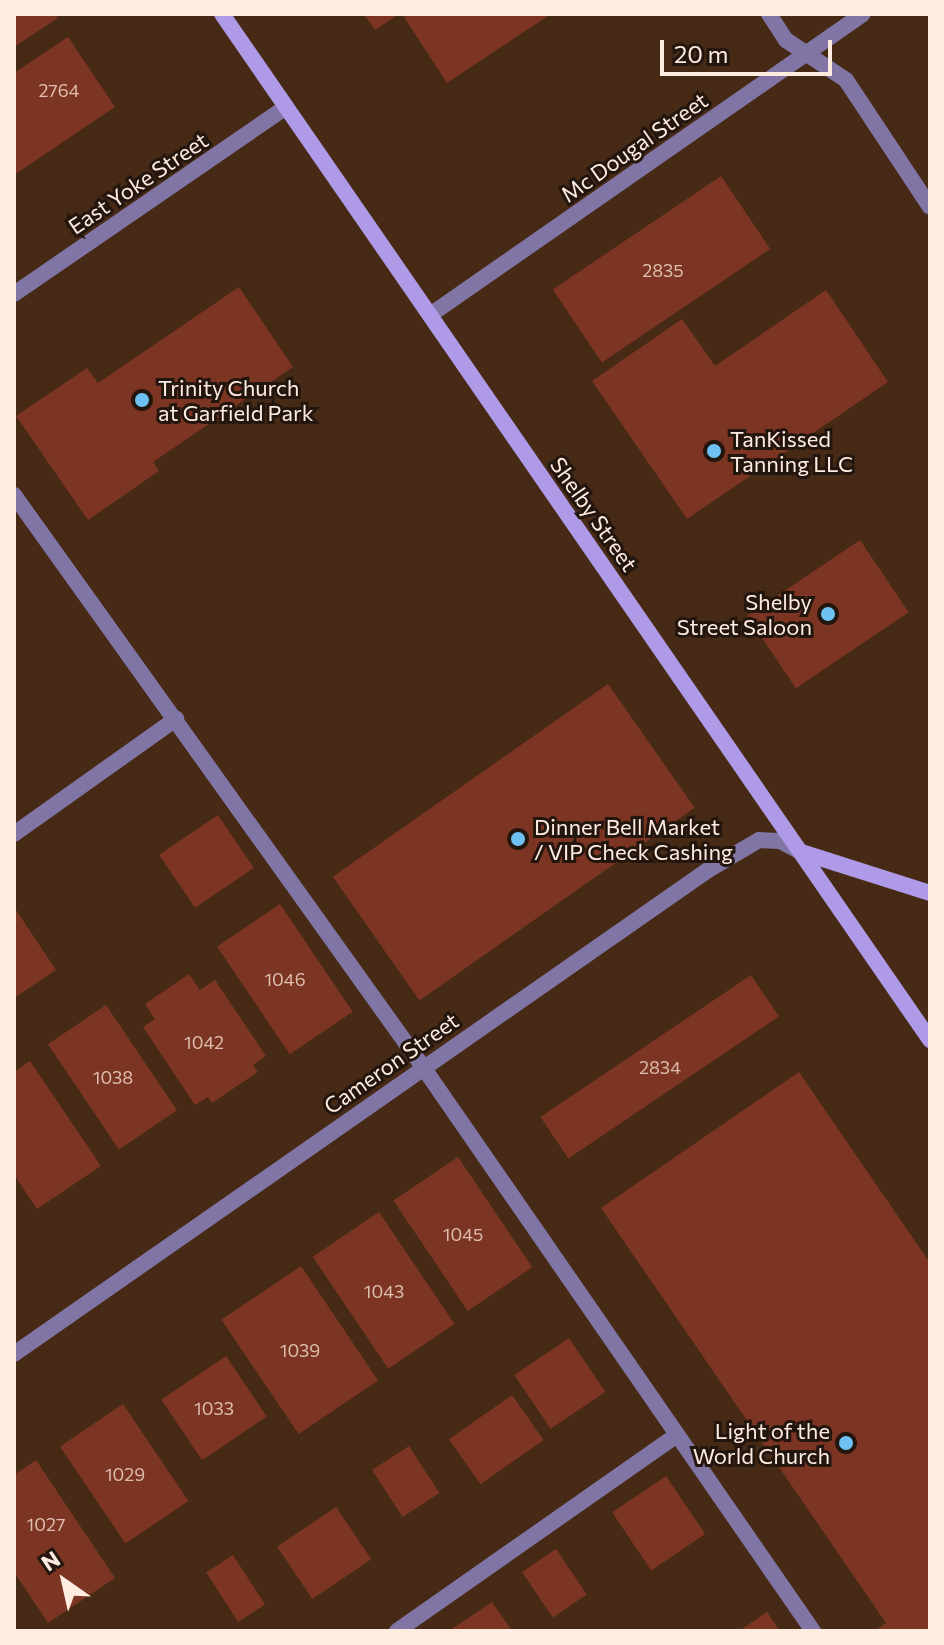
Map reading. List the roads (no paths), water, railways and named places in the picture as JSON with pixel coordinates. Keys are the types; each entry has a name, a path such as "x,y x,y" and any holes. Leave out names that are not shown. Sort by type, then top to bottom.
{"main road":[{"name":"Shelby Street","path":"222,14 930,1040"},
{"path":"801,852 930,893"}],"street":[{"path":"769,14 786,40 846,80 930,207"},
{"name":"Mc Dougal Street","path":"430,315 863,14"},
{"name":"East Yoke Street","path":"14,294 286,107"},
{"path":"14,495 423,1067 813,1631"},
{"path":"14,834 176,719"},
{"name":"Cameron Street","path":"14,1354 734,853 759,840 780,841 801,852"},
{"path":"397,1631 677,1435"}],"place":[{"name":"Trinity Church at Garfield Park","path":"142,400"},
{"name":"TanKissed Tanning LLC","path":"714,451"},
{"name":"Shelby Street Saloon","path":"828,614"},
{"name":"Dinner Bell Market / VIP Check Cashing","path":"518,839"},
{"name":"Light of the World Church","path":"846,1443"}]}
